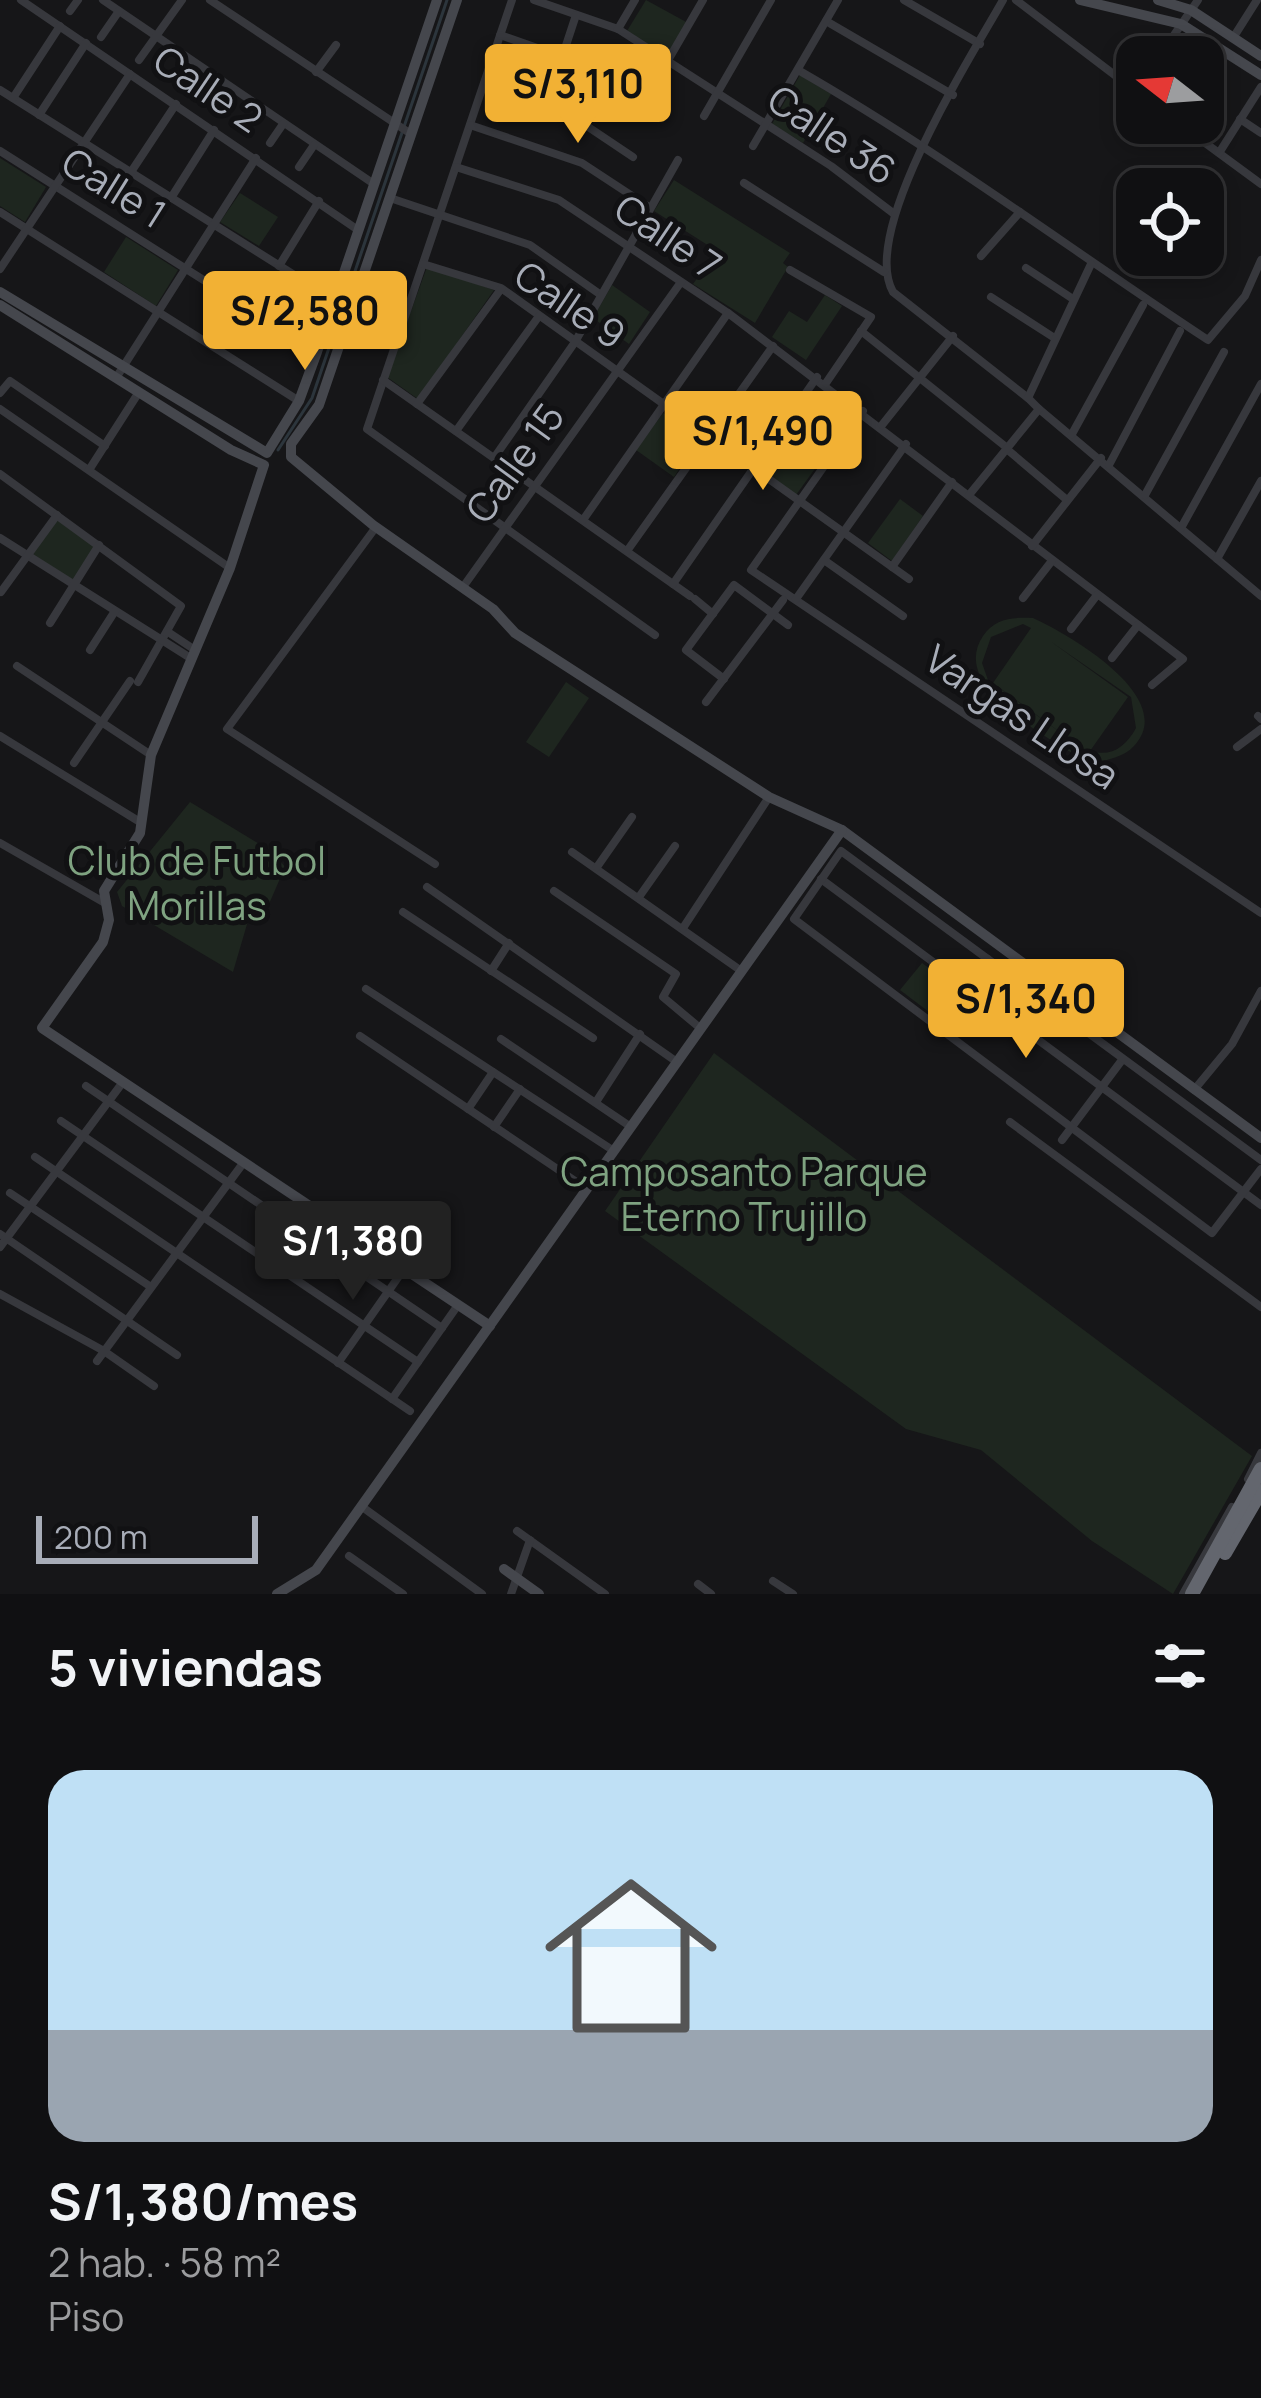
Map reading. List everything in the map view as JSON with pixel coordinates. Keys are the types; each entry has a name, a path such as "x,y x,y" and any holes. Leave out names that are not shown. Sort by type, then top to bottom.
{"highway":[{"path":"1192,1594 1261,1469"},
{"path":"1202,1594 1261,1491"}],"street":[{"name":"Calle 2","path":"21,0 359,231"},
{"path":"70,11 78,0"},
{"path":"103,0 370,183"},
{"path":"139,60 182,0"},
{"name":"Calle 2","path":"210,0 403,130"},
{"path":"437,0 390,198 298,401 265,459 230,568 151,754 142,823 104,891 110,920 103,942 42,1028 490,1327"},
{"path":"418,85 457,0"},
{"path":"512,0 368,430 655,635"},
{"name":"Calle 36","path":"534,0 618,29 893,213"},
{"path":"618,29 635,0"},
{"path":"667,62 703,0"},
{"path":"704,116 771,0"},
{"path":"753,146 838,0"},
{"path":"904,0 980,44"},
{"path":"1004,0 893,213 886,273 893,292 1105,461 1258,594 1261,581"},
{"path":"1016,0 1116,76"},
{"path":"1080,0 1181,24 1200,36"},
{"path":"1157,0 1194,5 1261,56"},
{"path":"1233,38 1257,0"},
{"path":"1173,36 1194,5"},
{"path":"101,37 119,11"},
{"path":"548,100 576,15"},
{"path":"826,21 953,95"},
{"path":"13,98 60,26"},
{"path":"500,35 563,58 622,100"},
{"path":"39,115 86,43"},
{"path":"316,72 336,44"},
{"path":"1224,52 1261,75"},
{"path":"797,70 927,145 1091,264 1208,340 1245,296 1261,260"},
{"path":"0,269 130,74"},
{"path":"485,81 548,100 633,157"},
{"path":"1219,153 1261,87"},
{"name":"Calle 1","path":"0,90 343,303"},
{"path":"130,172 176,104"},
{"path":"1240,119 1261,133"},
{"path":"270,143 283,124"},
{"path":"470,125 582,163 650,208"},
{"path":"171,198 214,130"},
{"path":"403,130 370,183 319,405 289,451 376,527 463,587 515,633 769,797 842,830 1261,1138"},
{"path":"1207,144 1261,184"},
{"path":"299,167 314,145"},
{"name":"Calle 1","path":"0,151 317,352"},
{"path":"118,373 256,158"},
{"path":"494,458 575,342 678,160"},
{"name":"Calle 7","path":"456,167 554,198 822,380 1183,659 1152,685"},
{"path":"744,183 886,273"},
{"path":"390,198 530,245 602,295"},
{"path":"279,266 319,201"},
{"path":"0,212 298,401"},
{"path":"981,256 1020,212"},
{"name":"Calle 9","path":"423,264 501,288 909,579"},
{"path":"1028,398 1091,264"},
{"path":"1026,268 1073,298"},
{"path":"673,584 752,470 871,316 790,270"},
{"name":"Calle 15","path":"463,587 680,281"},
{"path":"417,404 501,288"},
{"path":"0,292 139,392 265,459"},
{"path":"991,297 1053,337"},
{"path":"0,305 265,459"},
{"path":"1072,434 1143,305"},
{"path":"583,520 728,313"},
{"path":"456,431 538,316"},
{"path":"861,331 1067,501"},
{"path":"1032,546 1105,461 1180,332"},
{"path":"881,425 953,336"},
{"path":"627,551 773,346"},
{"path":"1145,495 1224,352"},
{"path":"383,380 713,614"},
{"path":"0,393 10,381 105,446"},
{"path":"1181,528 1261,384"},
{"path":"89,470 139,392"},
{"path":"0,409 230,568"},
{"path":"968,495 1039,409"},
{"path":"797,500 863,411"},
{"path":"796,599 906,444"},
{"path":"0,474 182,608 163,642 74,763"},
{"path":"1217,559 1261,481"},
{"path":"892,567 952,482"},
{"name":"Vargas Llosa","path":"797,500 751,570 1261,913"},
{"path":"2,592 57,515"},
{"path":"376,527 227,729 435,864"},
{"path":"0,538 163,642 193,655"},
{"path":"50,623 99,544"},
{"path":"824,560 902,616"},
{"path":"1023,598 1052,562"},
{"path":"724,679 686,650 734,585 788,626"},
{"path":"1071,628 1097,596"},
{"path":"706,702 783,601"},
{"path":"90,650 115,611"},
{"path":"1112,658 1138,625"},
{"path":"168,632 193,655"},
{"path":"17,666 151,754"},
{"path":"1237,747 1261,729"},
{"path":"0,736 142,823"},
{"path":"683,928 769,797"},
{"path":"597,868 632,817"},
{"path":"278,1594 316,1570 842,830"},
{"path":"0,842 105,903"},
{"path":"639,897 675,846"},
{"path":"841,851 1261,1165 1212,1233 794,919 820,879 841,851"},
{"path":"572,853 740,970"},
{"path":"820,879 1261,1205"},
{"path":"427,887 677,1062"},
{"path":"554,891 676,974 663,997 700,1028"},
{"path":"403,912 592,1038"},
{"path":"491,971 509,943"},
{"path":"935,1025 988,959"},
{"path":"366,989 614,1151"},
{"path":"1195,1090 1232,1044 1261,991"},
{"path":"596,1102 640,1034"},
{"path":"359,1036 587,1189"},
{"path":"501,1039 631,1126"},
{"path":"1063,1140 1122,1060"},
{"path":"467,1109 493,1072"},
{"path":"123,1082 2,1240 177,1354"},
{"path":"86,1086 442,1328"},
{"path":"494,1127 520,1089"},
{"path":"62,1121 418,1362"},
{"path":"1010,1122 1261,1307"},
{"path":"35,1157 410,1412"},
{"path":"97,1361 244,1162"},
{"path":"10,1192 152,1287"},
{"path":"338,1363 404,1269"},
{"path":"0,1294 104,1351 154,1386"},
{"path":"392,1399 458,1305"},
{"path":"1183,1594 1261,1453"},
{"path":"362,1506 482,1594"},
{"path":"518,1531 605,1594"},
{"path":"511,1594 530,1540"},
{"path":"349,1556 403,1594"},
{"path":"504,1568 539,1594"},
{"path":"773,1581 793,1594"},
{"path":"698,1584 711,1594"}],"green space":[{"path":"646,0 688,23 667,58 627,31"},
{"path":"800,75 831,94 803,143 772,124"},
{"path":"0,158 46,187 25,222 0,206"},
{"path":"674,180 790,253 783,263 788,267 755,323 693,284 717,251 654,211"},
{"path":"240,193 278,217 259,246 220,222"},
{"path":"126,237 178,270 156,306 104,272"},
{"path":"427,267 494,290 418,399 387,377"},
{"path":"612,285 650,312 629,344 593,318"},
{"path":"825,295 842,306 806,360 772,337 789,311 807,322"},
{"path":"663,413 699,439 674,477 636,450"},
{"path":"790,425 827,452 796,495 759,468"},
{"path":"900,499 923,516 892,561 868,543"},
{"path":"57,519 95,546 73,580 32,554"},
{"path":"1033,618 1093,653 1132,689 1142,708 1144,727 1129,750 1093,766 1033,728 992,694 980,676 976,656 983,636 999,622","holes":["1023,624 1031,628 993,683 1083,749 988,680 982,663 991,637","1050,641 1131,697 1136,728 1117,749 1090,751 1128,697"]},
{"path":"566,682 589,698 549,757 526,742"},
{"name":"Club de Futbol Morillas","path":"190,802 274,853 285,867 269,904 255,897 233,972 122,906 117,892"},
{"path":"922,963 958,989 937,1018 900,990"},
{"name":"Camposanto Parque Eterno Trujillo","path":"714,1053 1252,1456 1173,1594 1092,1541 981,1450 906,1429 605,1211"}],"waterway":[{"path":"278,450 312,398 447,0"}]}
